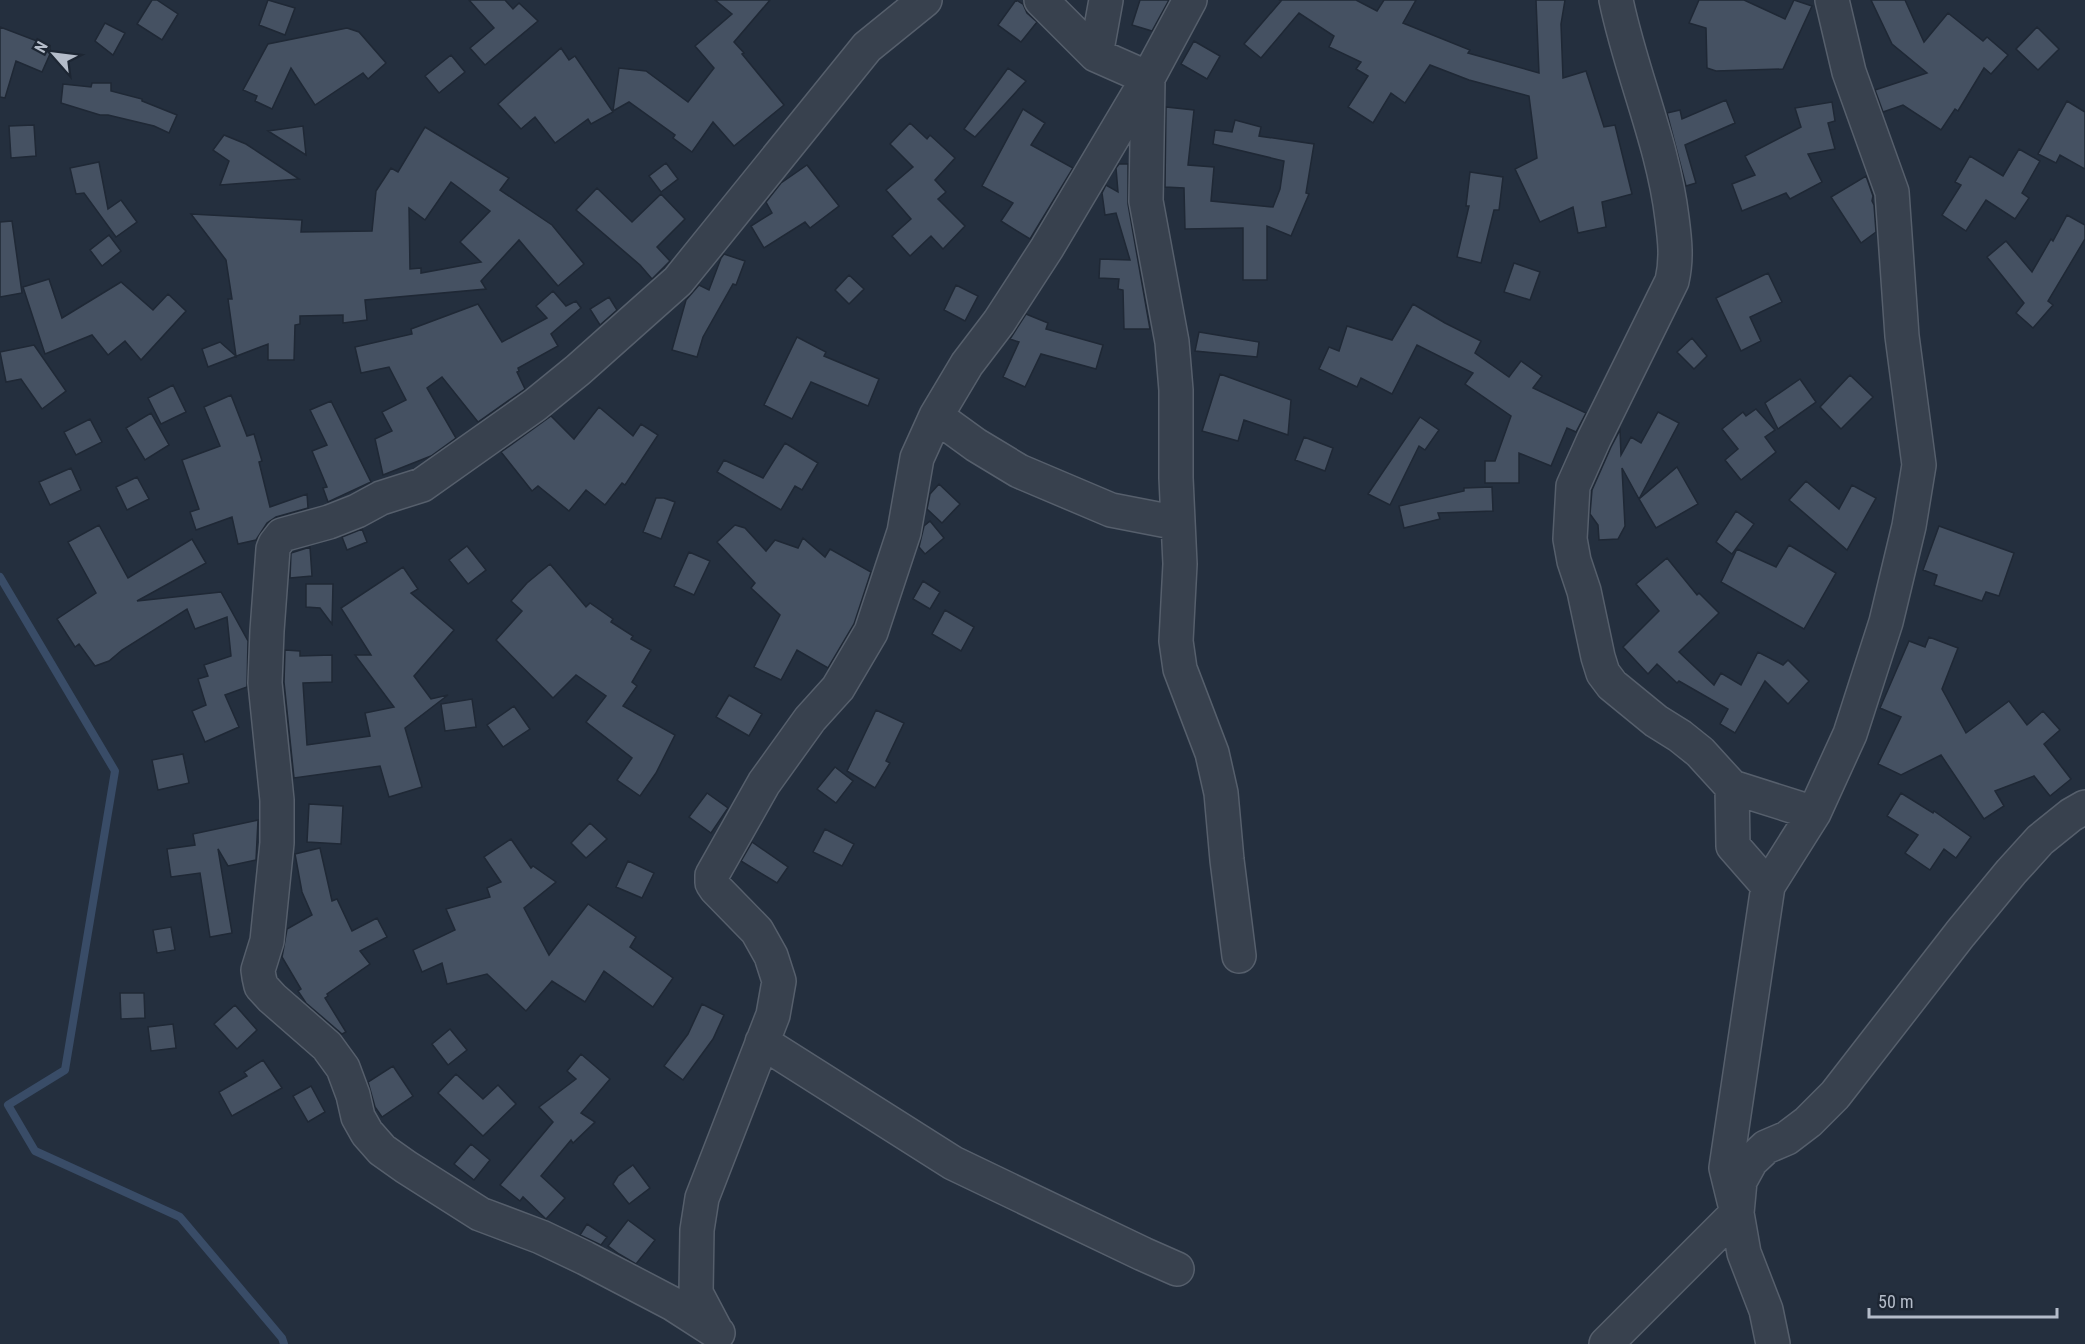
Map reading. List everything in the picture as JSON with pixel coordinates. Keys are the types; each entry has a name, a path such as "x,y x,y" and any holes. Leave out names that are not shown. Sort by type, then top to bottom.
{"street":[{"path":"722,1339 673,1304 585,1257 541,1237 480,1214 382,1150 367,1133 358,1117 343,1068 335,1056 261,986 258,970 267,940 277,843 277,800 266,683 273,549 282,535 329,522 381,498 422,485 535,405 578,370 678,281 867,47 925,0"},
{"path":"1041,0 1096,55 1148,78"},
{"path":"1096,55 1106,0"},
{"path":"722,1339 696,1293 697,1230 702,1198 773,1015 779,981 771,956 757,932 716,889 712,883 712,875 764,783 810,719 838,688 871,632 904,532 917,458 936,416 967,364 999,322 1047,249 1148,78 1190,0"},
{"path":"1616,0 1625,42 1667,179 1676,264 1672,282 1579,469 1573,486 1570,538 1603,673 1612,685 1656,722 1680,736 1700,752 1732,787 1814,813"},
{"path":"1773,1344 1766,1310 1744,1253 1726,1168 1768,886 1814,813 1850,734 1886,622 1909,526 1919,465 1902,336 1892,192 1849,72 1832,0"},
{"path":"1148,78 1146,201 1172,342 1176,390 1176,478 1180,564 1176,641 1180,669 1212,753 1221,793 1239,956"},
{"path":"936,416 976,445 1019,471 1111,510 1178,523"},
{"path":"1732,787 1733,846 1768,886"},
{"path":"1606,1344 1737,1214 1740,1181 1751,1161 1766,1147 1786,1138 1808,1122 1835,1095 2011,872 2040,840 2071,815 2085,807"},
{"path":"762,1042 953,1162 1177,1269"}],"building":[{"path":"152,0 157,0 178,14 162,40 137,24"},
{"path":"268,0 295,8 285,35 259,25"},
{"path":"469,0 505,0 513,9 519,3 538,21 485,65 470,48 494,28"},
{"path":"715,0 770,0 734,42 784,105 734,146 713,122 692,152 673,138 675,135 629,102 613,111 619,68 646,71 688,102 714,68 695,46 732,14"},
{"path":"1016,0 1023,4 1027,13 1037,22 1021,42 998,25"},
{"path":"1140,0 1169,0 1152,31 1132,25"},
{"path":"1279,0 1356,0 1377,11 1384,0 1416,0 1403,23 1470,50 1468,53 1539,73 1536,0 1565,0 1561,24 1563,78 1586,71 1604,127 1615,125 1632,194 1602,202 1606,227 1578,233 1573,207 1540,222 1515,169 1537,158 1529,96 1469,80 1430,65 1405,103 1391,93 1373,123 1348,107 1368,76 1356,69 1361,62 1329,47 1334,36 1299,13 1261,58 1244,44 1281,1"},
{"path":"1699,0 1744,0 1785,19 1794,0 1812,6 1783,69 1716,71 1707,68 1706,28 1689,23"},
{"path":"1871,0 1905,0 1924,42 1948,13 1983,41 1987,37 2008,55 1991,74 1984,68 1958,111 1955,109 1941,130 1903,105 1883,112 1875,90 1927,73 1892,44"},
{"path":"105,23 125,33 113,55 95,41"},
{"path":"0,27 50,46 50,54 42,72 16,61 5,98 0,97"},
{"path":"2037,27 2059,49 2038,70 2016,49"},
{"path":"347,28 359,32 386,63 368,79 363,73 315,105 291,68 272,109 255,101 257,96 243,90 268,44"},
{"path":"1194,41 1220,56 1207,79 1181,64"},
{"path":"561,48 569,60 575,56 613,112 591,124 588,119 555,143 535,117 521,129 498,104"},
{"path":"451,55 465,72 439,93 425,76"},
{"path":"1008,68 1026,81 975,137 964,129"},
{"path":"92,83 111,83 111,91 142,99 142,101 177,115 169,133 154,126 100,115 61,103 63,84 91,87"},
{"path":"1726,100 1735,123 1685,145 1696,183 1686,186 1667,113 1680,110 1682,119"},
{"path":"2067,101 2085,112 2085,169 2060,155 2056,163 2038,154"},
{"path":"1832,102 1835,121 1828,123 1835,149 1808,154 1822,182 1790,199 1786,193 1742,211 1732,184 1755,175 1745,156 1801,127 1795,108"},
{"path":"1166,107 1194,110 1188,165 1214,167 1211,201 1273,207 1280,189 1284,161 1213,144 1215,130 1232,132 1235,120 1261,127 1259,136 1314,144 1306,193 1309,194 1291,236 1267,226 1267,280 1243,280 1243,228 1185,229 1184,188 1165,187"},
{"path":"1023,109 1045,123 1031,145 1073,168 1030,239 1001,221 1013,203 982,186"},
{"path":"910,123 927,139 930,135 955,158 935,180 946,192 938,199 965,226 943,249 931,236 910,256 892,236 911,219 886,190 913,167 890,144"},
{"path":"34,125 36,156 11,158 9,126"},
{"path":"303,126 306,155 268,131"},
{"path":"425,127 509,178 500,190 552,225 584,264 558,286 519,240 481,281 486,289 365,300 367,320 343,323 343,315 300,316 300,324 295,325 294,360 268,360 268,344 208,367 202,349 220,342 236,356 228,299 232,299 226,260 191,214 302,220 301,232 372,231 376,191 391,168 398,172","holes":["451,182 490,211 460,242 481,262 421,273 421,268 410,269 409,208 425,220"]},
{"path":"224,135 246,144 299,179 220,185 229,161 213,150"},
{"path":"2019,149 2040,161 2022,193 2029,198 2015,219 1986,200 1966,231 1942,215 1961,185 1955,182 1970,156 2003,176"},
{"path":"99,162 108,209 121,200 137,222 116,237 84,193 76,194 70,168"},
{"path":"666,163 678,179 661,192 649,176"},
{"path":"1119,164 1128,164 1128,204 1150,329 1124,329 1123,290 1118,289 1119,279 1099,278 1100,259 1130,260 1116,213 1105,215 1102,193 1106,185 1118,192 1116,168"},
{"path":"807,165 839,206 810,228 805,222 764,248 751,226 772,213 766,202 781,183"},
{"path":"1470,172 1503,177 1499,210 1494,210 1481,263 1457,257 1469,206 1466,206"},
{"path":"1866,176 1873,196 1876,232 1861,243 1831,197"},
{"path":"597,188 632,222 661,194 685,219 657,247 670,261 652,279 640,265 576,210"},
{"path":"2067,215 2085,225 2085,239 2048,301 2053,305 2033,328 2016,313 2024,303 1987,257 2006,241 2032,272"},
{"path":"12,221 22,293 0,297 0,222"},
{"path":"109,235 121,251 102,266 90,250"},
{"path":"724,254 745,261 736,285 733,284 703,337 697,357 672,350 686,300 699,285 709,290"},
{"path":"1514,263 1540,272 1530,300 1504,292"},
{"path":"1768,273 1782,302 1750,317 1761,341 1741,351 1716,298"},
{"path":"849,275 864,289 849,304 835,290"},
{"path":"49,279 62,318 121,282 153,310 168,294 186,311 141,360 125,341 108,355 92,335 45,354 23,287"},
{"path":"956,285 978,296 965,321 944,310"},
{"path":"553,291 566,306 576,301 581,308 551,334 558,346 518,368 517,372 525,389 478,422 442,377 427,388 456,438 431,456 383,475 375,439 392,431 382,412 406,400 389,367 361,373 355,347 412,334 411,329 478,304 502,342 547,318 536,306"},
{"path":"609,297 617,310 600,325 590,309"},
{"path":"1413,304 1481,341 1475,353 1509,377 1521,361 1542,376 1533,388 1586,413 1576,432 1567,428 1551,466 1519,453 1519,483 1485,483 1485,461 1495,461 1511,416 1465,384 1473,373 1417,345 1392,394 1361,378 1357,387 1319,369 1329,347 1339,351 1347,326 1392,340"},
{"path":"1026,314 1048,323 1046,329 1103,345 1096,369 1041,354 1025,387 1003,377 1019,342 1010,339"},
{"path":"1199,332 1259,342 1257,357 1195,351"},
{"path":"797,337 826,352 824,356 879,379 868,406 811,382 792,419 764,405"},
{"path":"1692,338 1707,356 1694,369 1677,352"},
{"path":"34,345 66,391 42,409 21,379 6,382 0,352"},
{"path":"1220,374 1291,400 1288,435 1244,420 1238,441 1202,431"},
{"path":"1850,375 1873,397 1841,429 1820,407"},
{"path":"1800,379 1816,402 1778,429 1765,403"},
{"path":"173,385 186,412 161,424 148,398"},
{"path":"231,395 247,436 254,434 262,461 259,462 270,507 307,494 308,508 276,517 267,523 256,540 238,544 232,517 196,530 190,512 199,509 182,460 220,446 204,407"},
{"path":"331,401 371,482 328,502 323,488 327,487 312,451 327,445 310,410"},
{"path":"599,407 633,436 641,424 658,435 625,485 622,483 605,505 586,490 569,511 538,486 532,491 501,452 551,416 574,439"},
{"path":"1756,409 1775,430 1765,437 1776,452 1741,480 1725,460 1738,449 1722,429 1743,412 1746,416"},
{"path":"1658,412 1679,423 1639,499 1622,468 1625,526 1618,539 1599,540 1598,525 1590,514 1592,490 1611,447 1620,430 1621,455 1631,437 1641,443"},
{"path":"151,413 169,445 145,460 126,428"},
{"path":"1420,417 1439,430 1425,450 1419,446 1390,505 1368,494"},
{"path":"90,419 102,442 76,455 64,432"},
{"path":"1304,437 1333,448 1325,471 1295,460"},
{"path":"785,443 818,463 802,490 795,486 781,510 717,472 724,460 763,478"},
{"path":"1677,467 1698,504 1656,528 1639,499"},
{"path":"71,468 81,490 50,505 39,482"},
{"path":"137,477 149,499 127,510 116,487"},
{"path":"1806,481 1839,509 1852,485 1876,498 1847,550 1789,500"},
{"path":"939,484 960,504 942,523 927,509 930,494"},
{"path":"1492,487 1493,511 1438,513 1440,519 1404,528 1399,506 1464,491 1464,488"},
{"path":"656,498 675,502 661,539 643,532"},
{"path":"1736,511 1754,524 1732,554 1716,542"},
{"path":"930,521 944,538 925,554 919,547 924,526"},
{"path":"99,525 128,578 192,539 206,563 137,601 221,592 248,641 247,687 225,695 239,727 205,742 192,711 206,705 198,679 208,676 204,665 231,656 227,617 195,629 187,609 122,650 109,661 95,666 79,644 75,647 57,619 96,593 68,542"},
{"path":"735,525 745,528 766,551 775,540 798,548 803,538 825,557 830,549 871,572 854,624 828,668 797,650 781,680 754,667 780,615 751,588 755,583 717,542"},
{"path":"1939,526 2014,553 1999,596 1986,592 1982,601 1934,585 1937,575 1923,570"},
{"path":"362,529 367,542 347,550 342,537"},
{"path":"1789,545 1836,573 1804,629 1721,582 1737,549 1776,567"},
{"path":"467,546 486,570 468,584 449,560"},
{"path":"310,547 312,576 290,578 291,553"},
{"path":"689,552 710,561 694,595 674,586"},
{"path":"1667,558 1697,595 1699,593 1719,613 1679,652 1714,685 1721,673 1741,685 1758,652 1783,665 1788,660 1809,681 1788,704 1765,681 1735,733 1720,724 1728,709 1679,681 1677,683 1657,664 1648,674 1623,647 1659,611 1636,584"},
{"path":"550,564 586,607 590,603 613,619 611,622 633,636 631,639 651,650 632,682 637,686 623,706 675,735 656,773 640,796 617,780 632,758 586,722 606,696 576,675 553,698 496,640 522,611 511,601 527,583"},
{"path":"403,567 418,589 411,593 454,630 414,676 431,699 448,695 405,728 422,787 389,797 380,766 294,778 284,682 285,650 300,651 300,656 332,655 332,682 303,683 307,745 370,736 365,713 394,707 355,655 371,655 341,608"},
{"path":"923,581 940,592 930,609 913,599"},
{"path":"306,584 333,584 332,624 320,608 306,607"},
{"path":"945,610 974,627 961,651 932,634"},
{"path":"1929,637 1958,648 1942,689 1966,733 2009,701 2027,725 2043,711 2060,730 2044,744 2071,779 2050,796 2034,776 1995,791 2004,806 1984,819 1941,755 1901,775 1878,764 1901,717 1880,708 1909,641 1925,647"},
{"path":"729,695 762,714 749,736 716,717"},
{"path":"472,699 476,727 445,731 441,704"},
{"path":"514,706 530,729 503,747 487,725"},
{"path":"876,710 904,723 886,761 890,763 875,788 847,771"},
{"path":"183,754 189,783 158,790 152,760"},
{"path":"835,767 853,781 836,803 817,789"},
{"path":"707,793 728,808 711,833 689,817"},
{"path":"1901,793 1933,813 1934,811 1971,837 1956,858 1944,849 1930,870 1905,853 1918,835 1887,816"},
{"path":"309,804 343,806 341,844 307,842"},
{"path":"258,820 256,860 228,866 218,849 232,933 210,937 200,873 171,877 167,849 195,845 193,834"},
{"path":"590,823 607,839 586,858 571,843"},
{"path":"825,829 854,844 842,866 813,852"},
{"path":"511,839 531,868 533,866 556,882 524,908 549,955 588,904 636,937 630,947 673,978 653,1007 604,971 585,1002 552,981 526,1011 487,974 447,984 442,963 422,972 413,950 455,930 446,909 490,897 487,888 501,882 484,857"},
{"path":"752,842 788,867 777,883 741,861"},
{"path":"320,848 332,901 337,899 352,931 377,918 387,937 360,951 370,964 327,994 325,998 346,1032 342,1034 306,1003 298,991 301,989 282,957 287,929 312,915 302,892 295,854"},
{"path":"628,861 654,873 642,898 616,887"},
{"path":"171,927 175,950 157,953 153,930"},
{"path":"120,993 144,993 145,1018 121,1019"},
{"path":"702,1004 724,1015 713,1039 683,1080 664,1066 688,1034"},
{"path":"235,1005 257,1030 237,1049 214,1024"},
{"path":"173,1024 176,1048 151,1051 148,1027"},
{"path":"450,1029 467,1050 448,1065 432,1044"},
{"path":"581,1054 610,1079 581,1113 595,1122 573,1143 571,1140 541,1176 565,1198 546,1219 523,1197 520,1201 500,1185 553,1122 539,1107 576,1079 567,1071"},
{"path":"263,1060 282,1088 232,1116 219,1092 247,1076 244,1072"},
{"path":"393,1066 413,1096 382,1117 375,1107 368,1082"},
{"path":"456,1074 483,1099 498,1085 516,1104 483,1136 438,1093"},
{"path":"311,1086 325,1112 308,1122 293,1096"},
{"path":"471,1144 490,1160 474,1180 454,1164"},
{"path":"633,1165 650,1188 629,1204 613,1184 618,1176"},
{"path":"628,1220 655,1240 636,1264 608,1246"},
{"path":"587,1224 607,1237 601,1245 580,1235"}],"waterway":[{"path":"0,577 115,771 65,1070 8,1105 35,1151 180,1217 282,1338 284,1344"}]}
